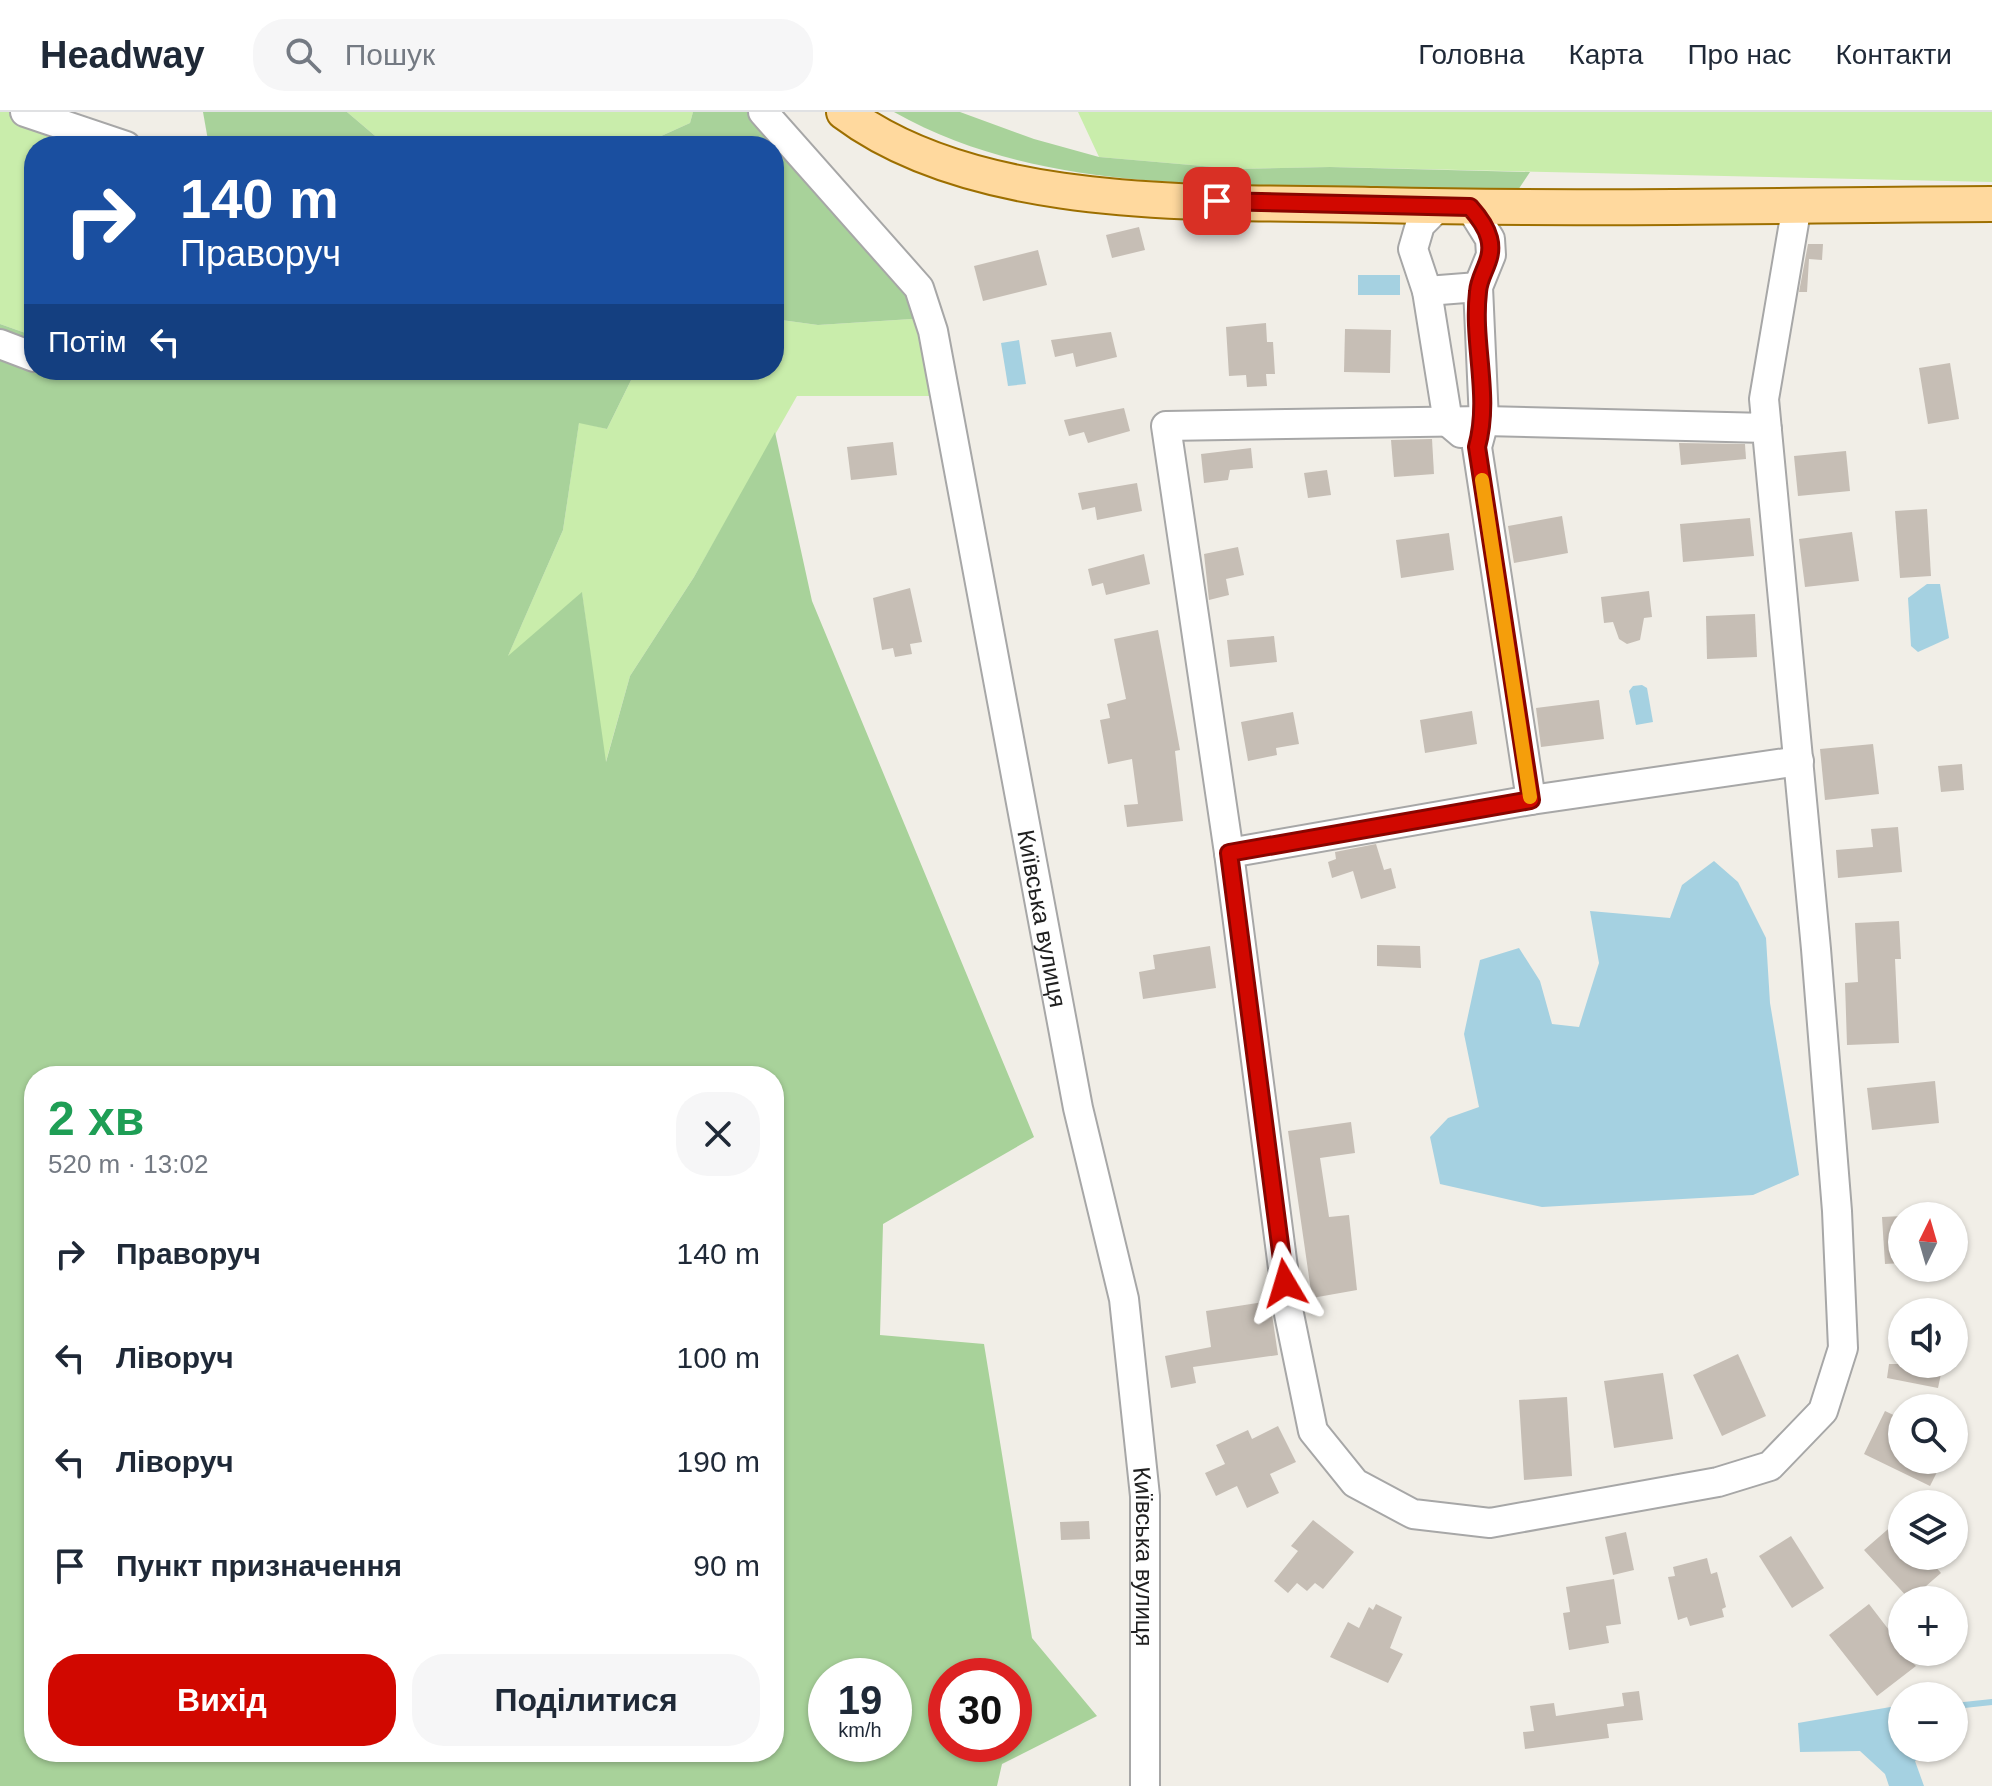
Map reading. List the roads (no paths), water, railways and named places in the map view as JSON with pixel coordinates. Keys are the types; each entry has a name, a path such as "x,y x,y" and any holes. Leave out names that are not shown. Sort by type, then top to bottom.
{"main road":[{"path":"844,112 920,156 1018,183 1154,200 1454,207 1992,204"}],"street":[{"path":"25,112 96,136"},
{"name":"Київська вулиця","path":"763,112 919,288 933,331 1071,1077 1124,1299 1145,1496 1145,1786"},
{"path":"1767,428 1481,434 1448,422 1166,426 1229,853 1289,1314 1313,1431 1355,1483 1413,1514 1490,1523 1718,1482 1770,1466 1823,1411 1843,1348 1837,1211 1799,761 1767,428 1764,399 1797,205"},
{"path":"1448,422 1427,291 1413,249 1420,225 1454,207 1490,239 1491,255 1478,287 1481,434 1531,800"},
{"path":"1427,291 1478,287"},
{"path":"0,344 24,353"},
{"path":"1229,853 1531,800 1799,761"}],"water":[{"path":"1358,275 1400,275 1400,295 1358,295"},
{"path":"1019,340 1026,384 1008,386 1001,343"},
{"path":"1927,584 1940,584 1949,638 1918,652 1911,646 1908,598"},
{"path":"1633,686 1647,688 1653,722 1636,725 1629,691"},
{"path":"1714,861 1738,882 1766,938 1770,1003 1799,1175 1753,1195 1542,1207 1440,1184 1430,1137 1448,1118 1479,1107 1464,1034 1480,960 1519,948 1540,981 1552,1024 1579,1027 1599,963 1590,911 1670,918 1682,885"},
{"path":"1888,1707 1888,1762 1915,1762 1924,1786 1889,1786 1885,1774 1860,1751 1800,1752 1798,1723"}],"waterway":[{"path":"1968,1705 1992,1702"}]}
